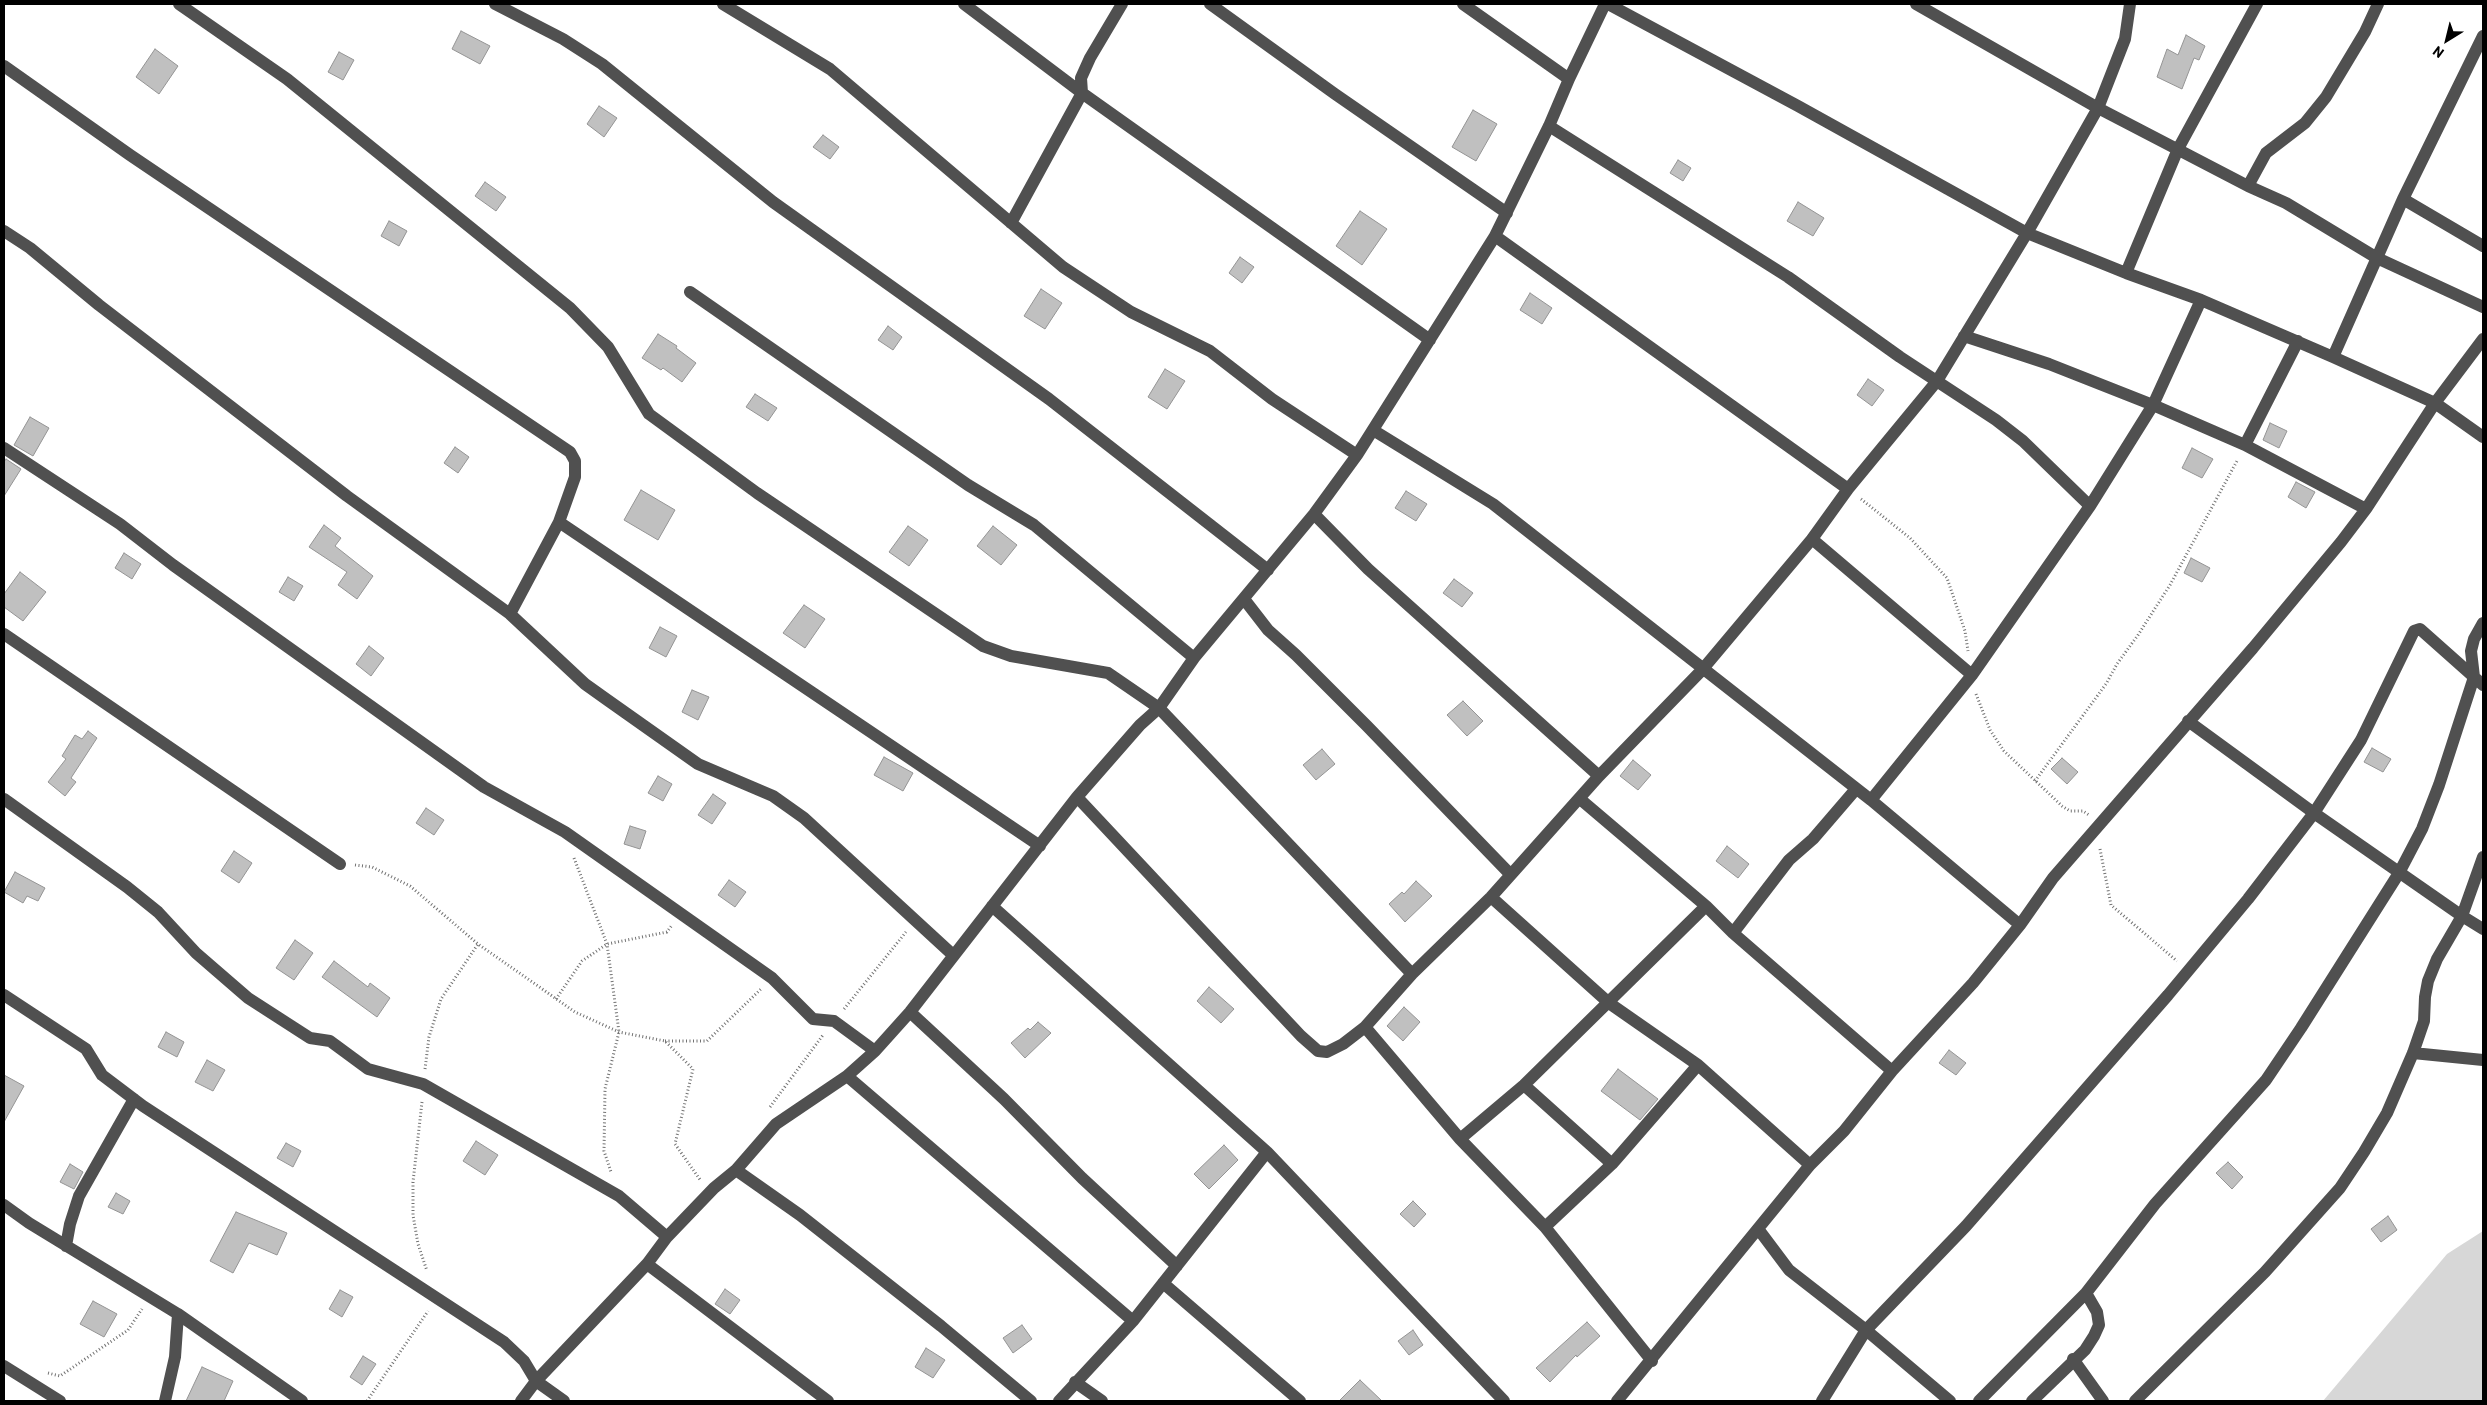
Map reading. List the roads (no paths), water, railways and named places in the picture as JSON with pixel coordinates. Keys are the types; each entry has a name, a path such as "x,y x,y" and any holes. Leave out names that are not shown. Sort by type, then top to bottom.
{"street":[{"path":"178,4 287,79 570,308 608,347 649,414 749,488 983,646 1011,656 1108,673 1158,708 1412,974"},
{"path":"495,4 563,39 602,64 773,202 1049,399 1268,570"},
{"path":"723,4 830,69 1063,267 1131,312 1210,351 1272,398 1357,455"},
{"path":"964,4 1082,94 1430,340"},
{"path":"1011,223 1082,94 1081,78 1090,58 1122,4"},
{"path":"1210,4 1506,213"},
{"path":"1463,4 1569,79"},
{"path":"521,1401 536,1381 647,1264 667,1238 714,1188 736,1170 776,1124 847,1076 875,1052 910,1012 1077,797 1140,725 1158,708 1194,658 1314,514 1357,455 1495,236 1549,126 1569,79 1607,4 1773,92 2027,233 2126,273 2202,300 2435,402 2483,437"},
{"path":"1916,4 2098,108 2248,186 2286,203 2377,258 2483,307"},
{"path":"1077,797 1301,1036 1318,1051 1327,1052 1343,1044 1365,1027 1412,974 1491,897 1599,776 1702,670 1812,539 1848,490 1937,381 2027,233 2098,108 2125,39 2130,4"},
{"path":"2126,273 2178,149 2256,4"},
{"path":"2248,186 2266,153 2305,124 2326,97 2365,32 2378,4"},
{"path":"2333,357 2403,199 2483,36"},
{"path":"4,66 130,155 570,452 575,461 574,476 558,522 510,614"},
{"path":"1549,126 1788,276 1900,357 2023,441 2090,506"},
{"path":"2403,199 2483,246"},
{"path":"4,231 30,248 99,305 347,496 510,614 585,684 698,764 773,796 804,818 914,922 953,955"},
{"path":"1495,236 1848,490"},
{"path":"690,292 968,485 1034,525 1194,658"},
{"path":"1871,800 1972,675 2090,506 2153,405 2202,300"},
{"path":"1964,336 2049,364 2153,405 2245,445 2366,509"},
{"path":"1617,1401 1759,1230 1810,1164 1844,1131 1892,1072 1973,983 2020,925 2053,878 2273,624 2366,509 2435,402 2483,339"},
{"path":"2245,445 2298,341"},
{"path":"1373,430 1493,504 1702,670 1871,800 2020,925"},
{"path":"4,448 120,524 173,565 484,787 565,832 678,914 772,978 813,1019 834,1021 875,1052"},
{"path":"1314,514 1368,569 1599,776"},
{"path":"558,522 1040,846"},
{"path":"1812,539 1972,675"},
{"path":"1244,599 1268,630 1354,713 1510,874"},
{"path":"1979,1401 2086,1293 2155,1204 2266,1080 2399,873 2422,828 2478,681 2471,650 2474,639 2483,623"},
{"path":"1822,1401 1866,1330 1966,1226 2188,971 2248,899 2314,813 2361,740 2414,631 2420,629 2478,681"},
{"path":"4,634 340,864"},
{"path":"2188,720 2314,813 2483,929"},
{"path":"1733,933 1788,860 1813,839 1856,790"},
{"path":"4,799 127,887 158,912 196,953 248,998 310,1038 325,1040 338,1046 368,1069 423,1084 619,1196 667,1238"},
{"path":"1580,799 1706,906 1733,933 1892,1072"},
{"path":"2135,1401 2233,1306 2340,1188 2387,1113 2413,1053 2424,1021 2428,981 2437,958 2462,916 2483,857"},
{"path":"1491,897 1609,1003 1698,1065 1810,1164"},
{"path":"992,906 1267,1152 1504,1401"},
{"path":"1460,1139 1524,1085 1706,906"},
{"path":"4,995 86,1048 102,1075 134,1099 515,1351 524,1361 536,1381 564,1401"},
{"path":"910,1012 1004,1099 1082,1178 1177,1266"},
{"path":"1365,1027 1460,1139 1545,1227 1652,1361"},
{"path":"2413,1053 2483,1060"},
{"path":"1545,1227 1612,1164 1698,1065"},
{"path":"847,1076 1132,1322"},
{"path":"1524,1085 1612,1164"},
{"path":"66,1246 70,1224 79,1196 134,1099"},
{"path":"1059,1401 1132,1322 1267,1152"},
{"path":"736,1170 800,1215 941,1326 1031,1401"},
{"path":"4,1205 149,1298 178,1314 302,1401"},
{"path":"1759,1230 1789,1270 1866,1330 1950,1401"},
{"path":"647,1264 828,1401"},
{"path":"1163,1283 1300,1401"},
{"path":"2032,1401 2073,1359 2085,1350 2094,1336 2099,1325 2097,1312 2086,1293"},
{"path":"165,1401 175,1357 178,1314"},
{"path":"2073,1359 2103,1401"},
{"path":"4,1366 60,1401"},
{"path":"1076,1382 1102,1401"}]}
